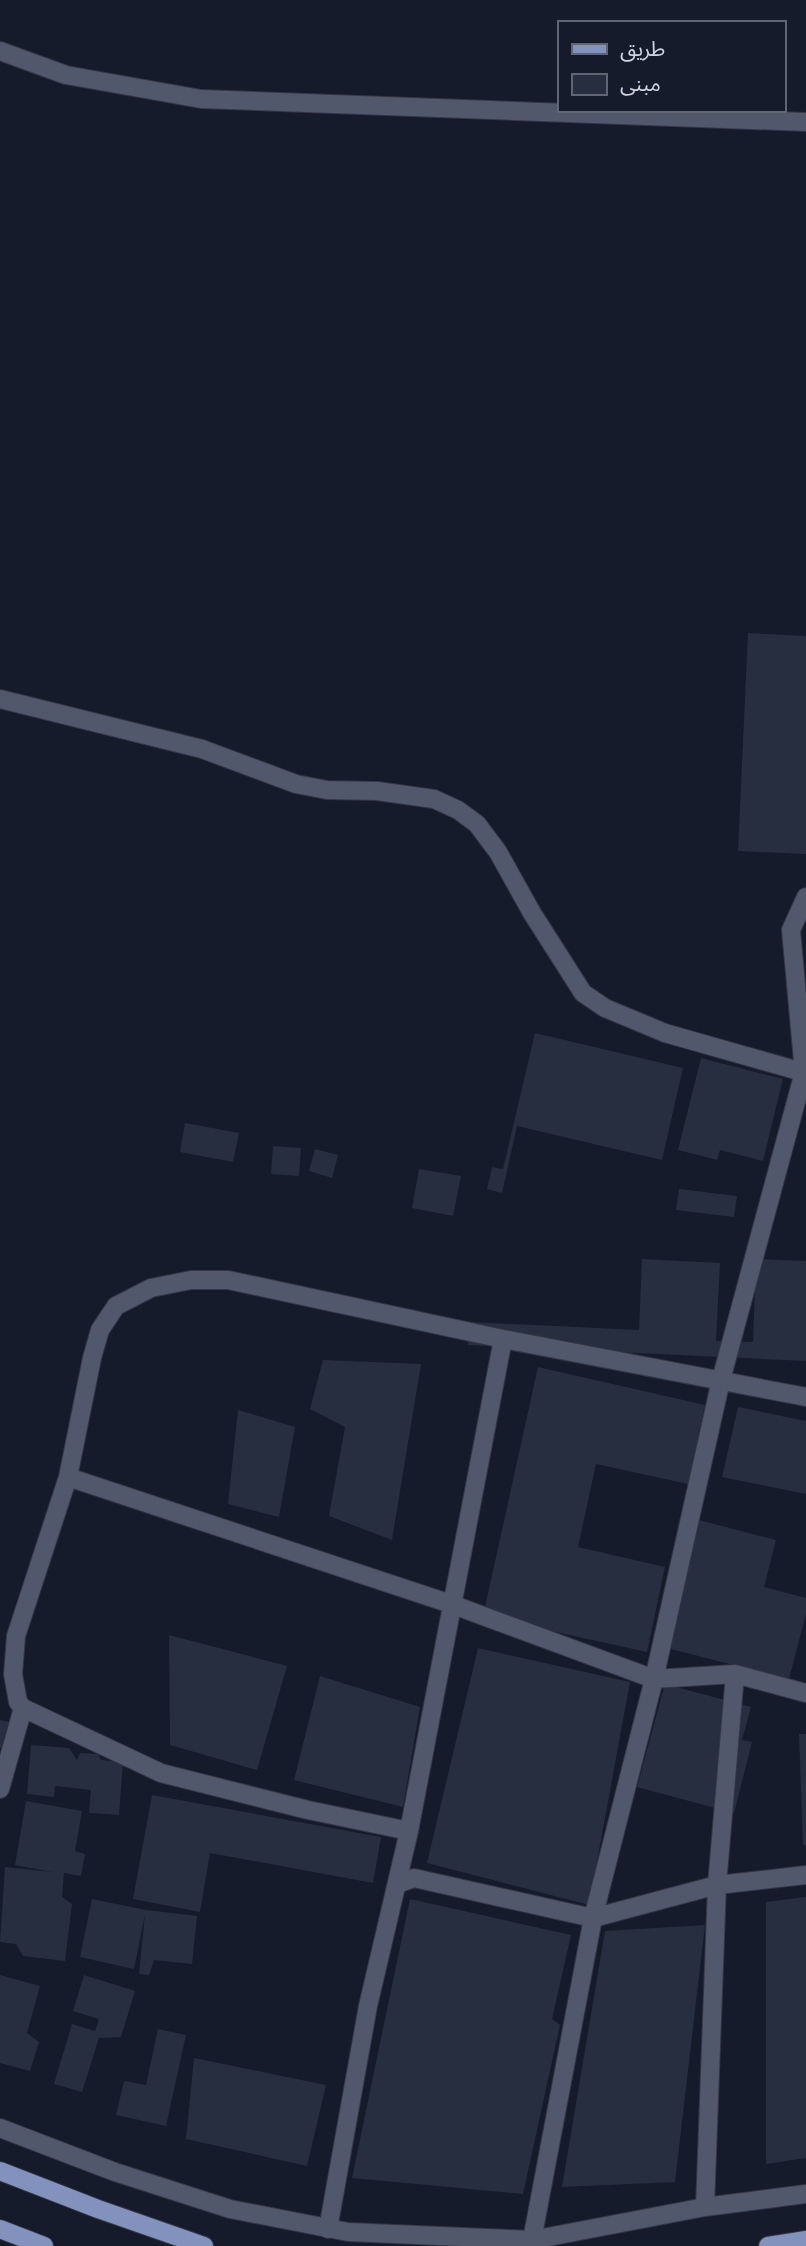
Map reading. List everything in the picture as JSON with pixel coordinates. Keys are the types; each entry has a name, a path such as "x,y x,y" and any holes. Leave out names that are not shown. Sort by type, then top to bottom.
{"main road":[{"path":"0,2171 204,2246"},
{"path":"0,2229 44,2246"},
{"path":"768,2246 806,2240"}],"street":[{"path":"0,51 66,75 201,99 806,122"},
{"path":"0,699 202,749 296,784 327,790 377,791 434,799 458,810 477,824 498,852 532,913 583,993 606,1009 665,1033 805,1073"},
{"path":"532,2240 593,1918 654,1679 721,1380 805,1073 791,930 806,897"},
{"path":"410,1830 307,1810 161,1773 23,1708 18,1702 13,1674 16,1636 68,1477 100,1330 116,1306 151,1288 191,1280 228,1280 503,1339 806,1397"},
{"path":"328,2229 368,2006 410,1830 503,1339"},
{"path":"68,1477 451,1604 654,1679 735,1674 806,1693"},
{"path":"705,2207 717,1885 735,1674"},
{"path":"0,1788 23,1708"},
{"path":"397,1884 414,1878 593,1918 717,1885 806,1875"},
{"path":"0,2128 115,2172 230,2209 328,2229 532,2240 705,2207 806,2194"}],"building":[{"path":"748,633 806,636 806,854 738,851"},
{"path":"535,1033 683,1068 662,1160 517,1126 502,1193 487,1189 492,1167 503,1169"},
{"path":"701,1058 783,1079 763,1161 720,1150 717,1160 678,1150"},
{"path":"185,1123 239,1133 233,1162 180,1152"},
{"path":"273,1146 301,1148 299,1176 271,1174"},
{"path":"315,1149 338,1155 332,1178 309,1171"},
{"path":"419,1169 461,1176 453,1216 412,1208"},
{"path":"679,1189 737,1196 734,1217 676,1210"},
{"path":"642,1259 720,1263 716,1341 753,1342 756,1259 806,1261 806,1361 468,1345 469,1322 639,1330"},
{"path":"323,1360 421,1364 392,1540 329,1516 345,1427 310,1409"},
{"path":"538,1367 705,1405 688,1484 596,1464 578,1547 665,1567 647,1652 483,1616"},
{"path":"738,1407 806,1421 806,1494 722,1477"},
{"path":"238,1410 295,1427 279,1517 228,1504"},
{"path":"695,1519 776,1540 764,1587 806,1598 806,1614 789,1679 663,1647"},
{"path":"169,1635 287,1666 257,1770 170,1745"},
{"path":"478,1648 630,1682 589,1905 427,1863"},
{"path":"320,1676 420,1707 403,1807 294,1780"},
{"path":"665,1684 751,1707 742,1740 752,1742 734,1813 637,1787"},
{"path":"0,1720 9,1722 1,1748 0,1748"},
{"path":"799,1734 806,1734 806,1845 803,1845"},
{"path":"31,1745 69,1748 77,1760 80,1753 98,1754 101,1760 123,1762 119,1815 89,1813 91,1790 55,1786 54,1797 27,1794"},
{"path":"152,1795 381,1837 373,1883 210,1853 200,1912 133,1899"},
{"path":"26,1801 82,1811 75,1851 85,1854 81,1876 64,1873 62,1897 72,1904 65,1961 23,1956 16,1944 0,1942 5,1867 52,1872 15,1865"},
{"path":"806,1897 806,2158 766,2164 766,1902"},
{"path":"92,1899 146,1910 197,1916 192,1964 154,1960 149,1975 139,1974 145,1914 134,1969 80,1957"},
{"path":"410,1899 571,1935 552,2019 560,2025 523,2194 352,2178"},
{"path":"705,1925 675,2182 562,2187 605,1931"},
{"path":"0,1975 40,1986 27,2033 39,2042 30,2071 0,2063"},
{"path":"84,1975 135,1991 121,2037 99,2038 82,2092 54,2084 72,2024 95,2031 99,2019 73,2011"},
{"path":"158,2029 186,2035 166,2126 116,2115 124,2081 146,2085"},
{"path":"194,2058 326,2085 307,2166 186,2139"}]}
